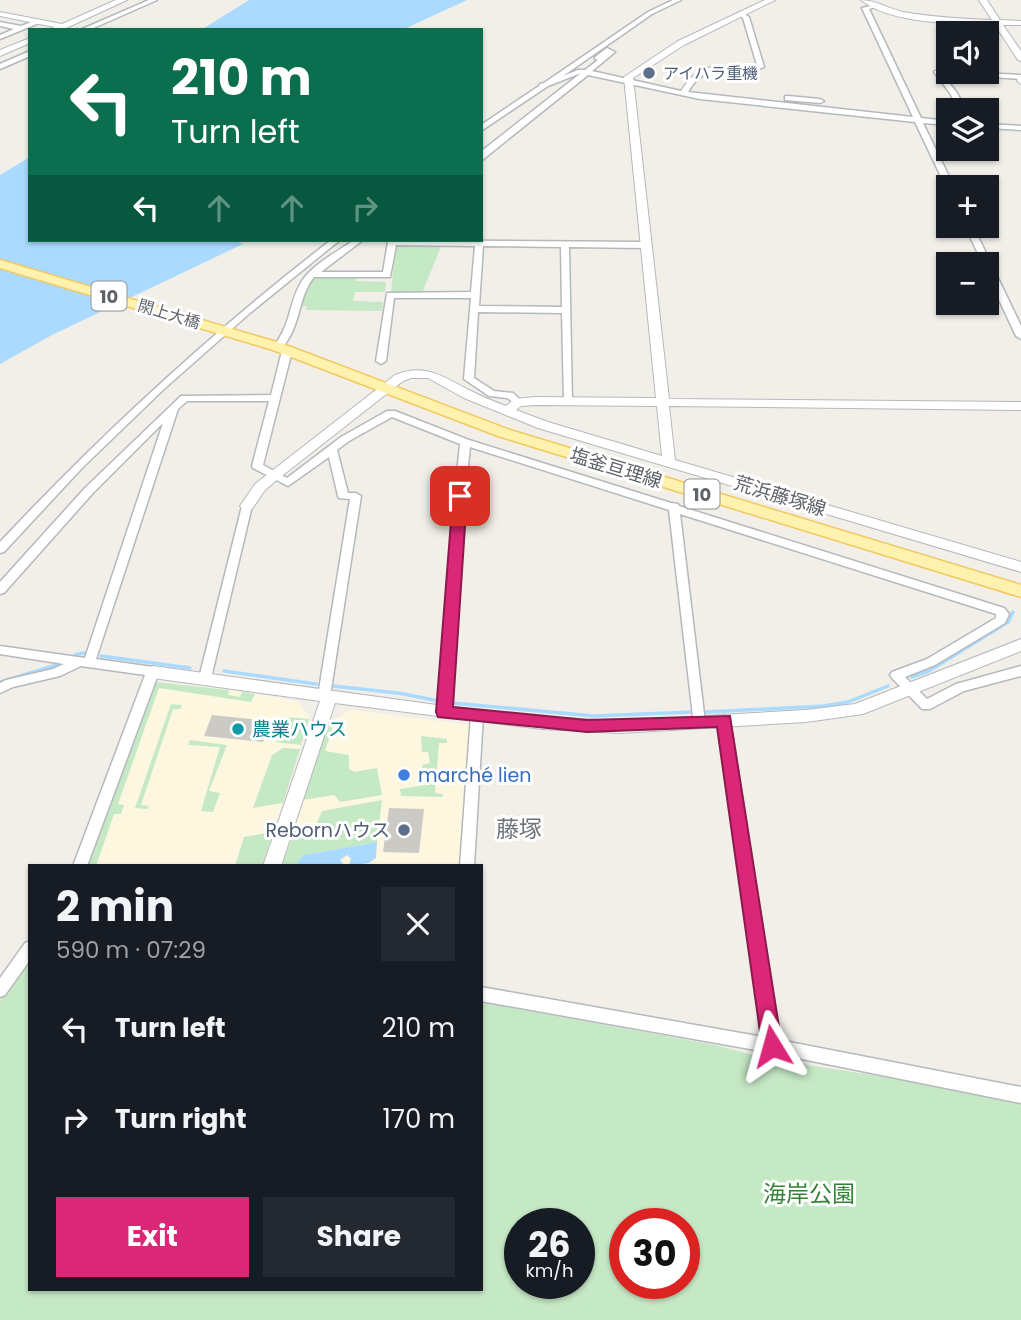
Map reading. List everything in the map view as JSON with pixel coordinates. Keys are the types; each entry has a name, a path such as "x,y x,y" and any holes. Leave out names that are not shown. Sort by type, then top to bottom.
{"main road":[{"name":"閖上大橋","path":"0,264 220,329"},
{"name":"塩釜亘理線","path":"220,329 282,349 504,433 1021,591"}],"street":[{"path":"0,14 58,28 123,0"},
{"path":"88,28 154,0"},
{"path":"483,128 650,13 678,0"},
{"path":"669,462 626,81 631,74 681,43 771,0"},
{"path":"865,0 873,6 915,15 985,21"},
{"path":"983,0 996,21"},
{"path":"873,6 865,8 944,175"},
{"path":"683,94 692,76 709,68 761,67 746,17 741,14"},
{"path":"0,37 37,22"},
{"path":"999,22 1021,23"},
{"path":"0,24 21,29"},
{"path":"999,25 1021,58"},
{"path":"0,53 28,41"},
{"path":"0,67 28,55"},
{"path":"542,85 583,72 683,94 802,104 936,122"},
{"path":"483,156 583,72"},
{"path":"956,98 937,72 1021,78"},
{"path":"802,104 804,86"},
{"path":"788,98 802,104 820,101"},
{"path":"999,127 1021,128"},
{"path":"0,549 75,467 220,329 333,242"},
{"path":"356,242 304,281 282,349 275,398 257,466 288,483 332,449 380,417 391,413 466,442 1000,611 1003,614 1001,620 931,662 896,675 926,706 960,687 1021,671"},
{"path":"312,274 387,275 392,242 645,245"},
{"path":"479,243 469,379 492,394 510,394 513,407 569,401 1021,406"},
{"path":"565,244 569,401"},
{"path":"999,289 1021,336"},
{"path":"380,361 390,295 475,295"},
{"path":"474,309 567,310"},
{"name":"荒浜藤塚線","path":"387,389 399,379 421,372 513,407 543,425 1021,567"},
{"path":"205,678 247,506 260,487 273,476 387,389"},
{"path":"0,590 76,502 129,447 184,398 275,398"},
{"path":"84,663 173,408"},
{"path":"444,712 457,523 466,442"},
{"path":"273,864 326,696 356,496 343,496 332,449"},
{"path":"674,506 699,722"},
{"path":"0,650 444,712 587,726 837,714 857,710 1021,645"},
{"path":"0,688 84,663"},
{"path":"81,864 153,672"},
{"path":"467,864 477,715"},
{"path":"724,720 772,1046"},
{"path":"0,990 28,951"},
{"path":"483,993 1021,1095"}],"shaded area":[{"path":"155,682 217,688 297,701 310,717 263,864 83,864"},
{"path":"352,710 471,725 462,864 283,864 328,722"}],"green space":[{"path":"396,244 442,244 422,293 391,292"},
{"path":"315,276 356,276 356,281 386,282 385,292 355,292 353,301 383,302 382,311 306,310 307,306 302,306 306,284"},
{"path":"155,682 229,690 228,695 240,697 242,692 255,694 251,702 159,688 118,804 124,805 121,814 114,814 97,864 83,864"},
{"path":"171,704 182,705 180,709 173,709 141,805 149,806 148,809 135,808"},
{"path":"285,717 309,719 301,745 276,742"},
{"path":"328,722 334,723 325,751 349,755 349,769 354,772 377,768 382,795 340,802 334,795 303,800"},
{"path":"421,736 447,739 447,743 439,743 435,793 443,794 443,797 401,796 400,789 425,785 422,765 430,763 428,752 422,752"},
{"path":"190,740 227,745 209,791 220,793 213,812 201,811 220,747 188,745"},
{"path":"283,748 300,749 283,803 253,808 272,755"},
{"path":"382,800 377,842 303,855 296,864 283,864 295,829 316,825 322,811"},
{"path":"273,832 263,864 236,864 244,837"},
{"name":"海岸公園","path":"28,965 28,1291 483,1291 483,1002 715,1045 768,1059 1021,1098 1021,1320 0,1320 0,1001"}],"water":[{"path":"249,0 467,0 406,28 204,28"},
{"path":"28,158 28,242 243,244 52,335 0,364 0,175"},
{"path":"377,842 376,858 369,863 349,864 351,859 347,855 340,860 343,864 296,864 303,855"}],"building":[{"name":"農業ハウス","path":"212,715 271,721 263,742 204,736"},
{"name":"Rebornハウス","path":"389,808 424,809 419,853 383,852"}],"waterway":[{"path":"912,677 929,671 1008,622 1013,612"},
{"path":"75,655 84,653"},
{"path":"101,656 190,668"},
{"path":"0,682 60,664"},
{"path":"224,671 316,684"},
{"path":"333,686 398,693 439,701"},
{"path":"706,712 824,706 848,702 888,686"},
{"path":"452,703 594,716 692,712"}],"place":[{"name":"アイハラ重機","path":"649,73"},
{"name":"農業ハウス","path":"238,729"},
{"name":"marché lien","path":"404,775"},
{"name":"Rebornハウス","path":"404,830"}],"district":[{"name":"藤塚","path":"519,829"}],"route":[{"path":"460,496 444,712 542,723 620,727 724,720 772,1046"}]}
